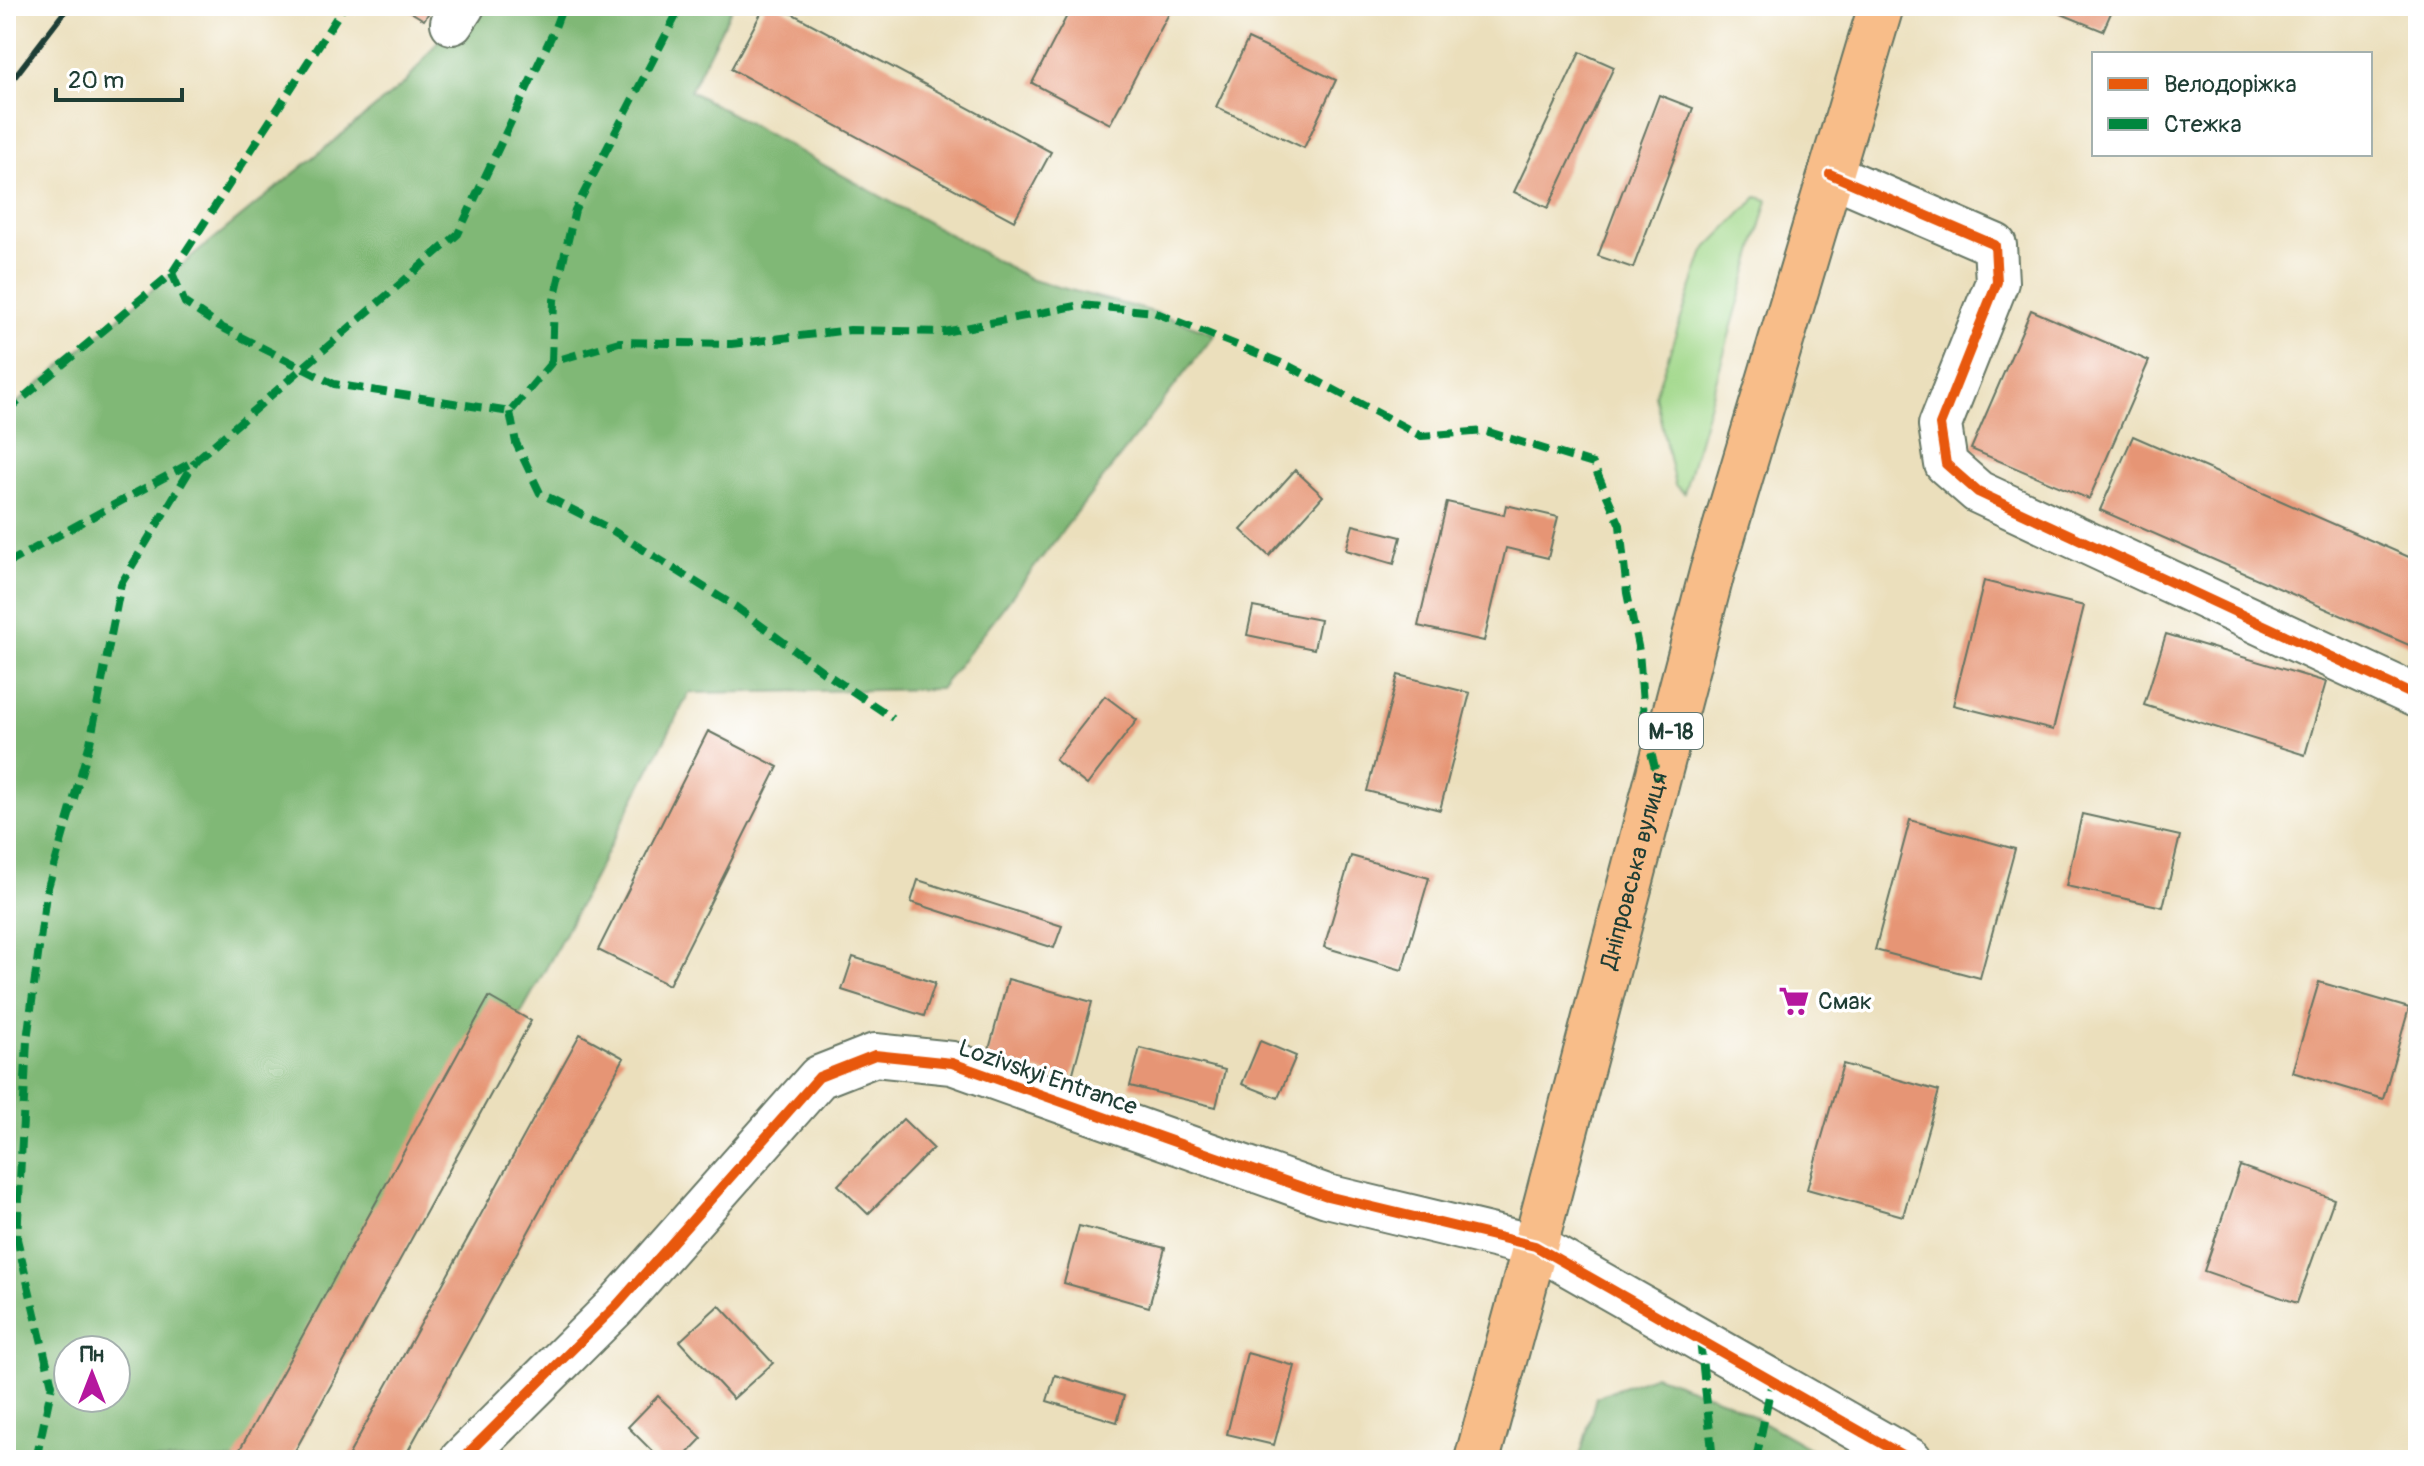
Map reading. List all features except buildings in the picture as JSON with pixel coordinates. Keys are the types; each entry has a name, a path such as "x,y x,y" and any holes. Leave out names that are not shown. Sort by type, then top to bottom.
{"highway":[{"name":"Дніпровська вулиця","path":"1477,1460 1712,572 1881,6"}],"street":[{"path":"1830,174 1995,245 1997,282 1940,425 1946,464 1978,492 2418,697"},
{"name":"Lozivskyi Entrance","path":"461,1460 617,1305 819,1077 875,1055 952,1063 1327,1196 1535,1246 1911,1460"}],"green space":[{"path":"465,6 733,6 690,91 1032,280 1154,312 1215,334 940,689 689,693 553,956 270,1460 6,1460 6,412 406,82"},
{"path":"1757,197 1768,200 1684,493 1675,485 1655,395 1704,251"},
{"path":"1655,1375 1726,1401 1830,1460 1579,1460 1596,1397"}],"railway":[{"path":"6,88 69,6"}],"marked path":[{"path":"6,412 172,273 344,6"},
{"path":"6,564 196,460 458,234 563,6"},
{"path":"552,362 554,300 575,210 681,6"},
{"path":"172,273 185,303 219,326 334,384 510,412 552,362 619,342 732,344 850,330 945,332 1080,305 1154,312 1289,366 1421,436 1485,431 1593,464 1620,525 1627,593 1639,651 1645,730 1658,779"},
{"path":"510,412 516,443 540,493 610,529 736,607 828,675 893,718"},
{"path":"36,1460 52,1385 17,1239 27,1040 46,894 90,743 121,584 196,460"},
{"path":"1700,1340 1713,1460"},
{"path":"1756,1460 1772,1381"}],"cycle path":[{"path":"1830,174 1995,245 1997,282 1940,425 1946,464 1978,492 2418,697"},
{"path":"461,1460 617,1305 819,1077 875,1055 952,1063 1327,1196 1535,1246 1911,1460"}],"place":[{"name":"Смак","path":"1794,1001"}]}
